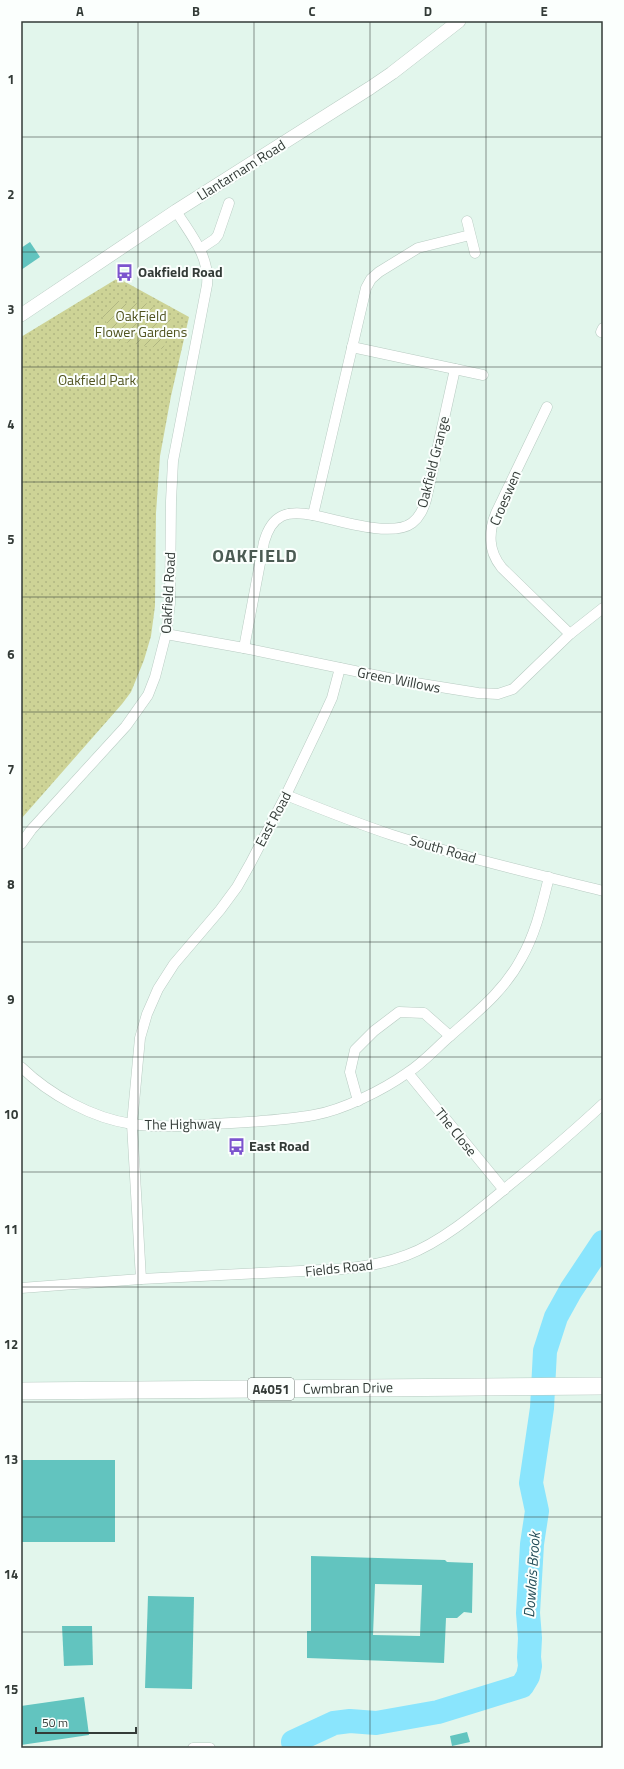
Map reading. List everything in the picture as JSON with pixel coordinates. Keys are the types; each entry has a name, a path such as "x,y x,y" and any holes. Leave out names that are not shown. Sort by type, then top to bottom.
{"main road":[{"name":"Cwmbran Drive","path":"21,1392 603,1386"}],"street":[{"name":"Llantarnam Road","path":"21,315 176,211 370,88 392,73 459,21"},
{"path":"200,249 215,239 218,235 229,203"},
{"name":"Oakfield Road","path":"21,844 31,830 114,742 138,710 148,694 155,677 166,634 170,602 173,461 208,278 207,266 200,249 176,211"},
{"path":"467,222 475,253"},
{"path":"313,514 363,297 371,279 379,272 418,248 470,235"},
{"path":"352,347 483,375"},
{"name":"Oakfield Grange","path":"244,648 264,542 270,526 282,515 290,512 313,514 380,529 392,530 403,528 417,519 426,500 455,369"},
{"name":"Croeswen","path":"547,407 496,513 492,524 490,544 494,557 502,568 570,634"},
{"name":"Green Willows","path":"166,634 461,691 478,694 498,694 513,689 570,634 603,608"},
{"name":"East Road","path":"141,1280 132,1124 140,1038 147,1014 158,989 174,964 200,935 237,887 286,795 326,711 340,668"},
{"name":"South Road","path":"286,795 335,815 392,835 450,852 603,891"},
{"name":"The Highway","path":"21,1067 54,1092 80,1107 109,1119 132,1124 157,1126 269,1121 315,1115 358,1101 408,1073 484,1007 506,983 521,960 531,940 549,877"},
{"path":"358,1101 350,1072 355,1050 374,1031 399,1012 424,1013 450,1036"},
{"name":"The Close","path":"408,1073 504,1190"},
{"name":"Fields Road","path":"21,1288 342,1269 370,1266 408,1255 445,1234 475,1214 570,1136 603,1104"},
{"path":"193,1748 210,1748"}],"green space":[{"name":"Oakfield Park","path":"118,278 189,317 171,396 160,456 156,513 155,606 151,636 144,660 131,692 21,819 21,337"},
{"name":"OakField Flower Gardens","path":"117,301 131,305 143,301 173,321 163,349 118,341 101,314"}],"building":[{"path":"30,242 40,257 21,270 21,248"},
{"path":"21,1460 115,1460 115,1542 21,1542"},
{"path":"311,1556 445,1560 447,1562 473,1563 472,1613 464,1612 457,1618 446,1618 444,1663 307,1658 307,1631 311,1631","holes":["375,1584 422,1585 420,1636 373,1635"]},
{"path":"148,1596 194,1597 192,1689 145,1688"},
{"path":"62,1626 92,1626 93,1665 64,1666"},
{"path":"84,1697 89,1735 21,1745 21,1706"},
{"path":"467,1732 470,1742 452,1746 450,1736"}],"waterway":[{"name":"Dowlais Brook","path":"293,1742 334,1723 350,1721 376,1723 438,1712 522,1686 528,1676 530,1666 528,1613 532,1544 537,1511 531,1483 542,1408 545,1351 556,1317 571,1290 603,1242"}],"place":[{"name":"Oakfield Road","path":"125,272"},
{"name":"East Road","path":"236,1146"}],"district":[{"name":"OAKFIELD","path":"255,556"}]}
